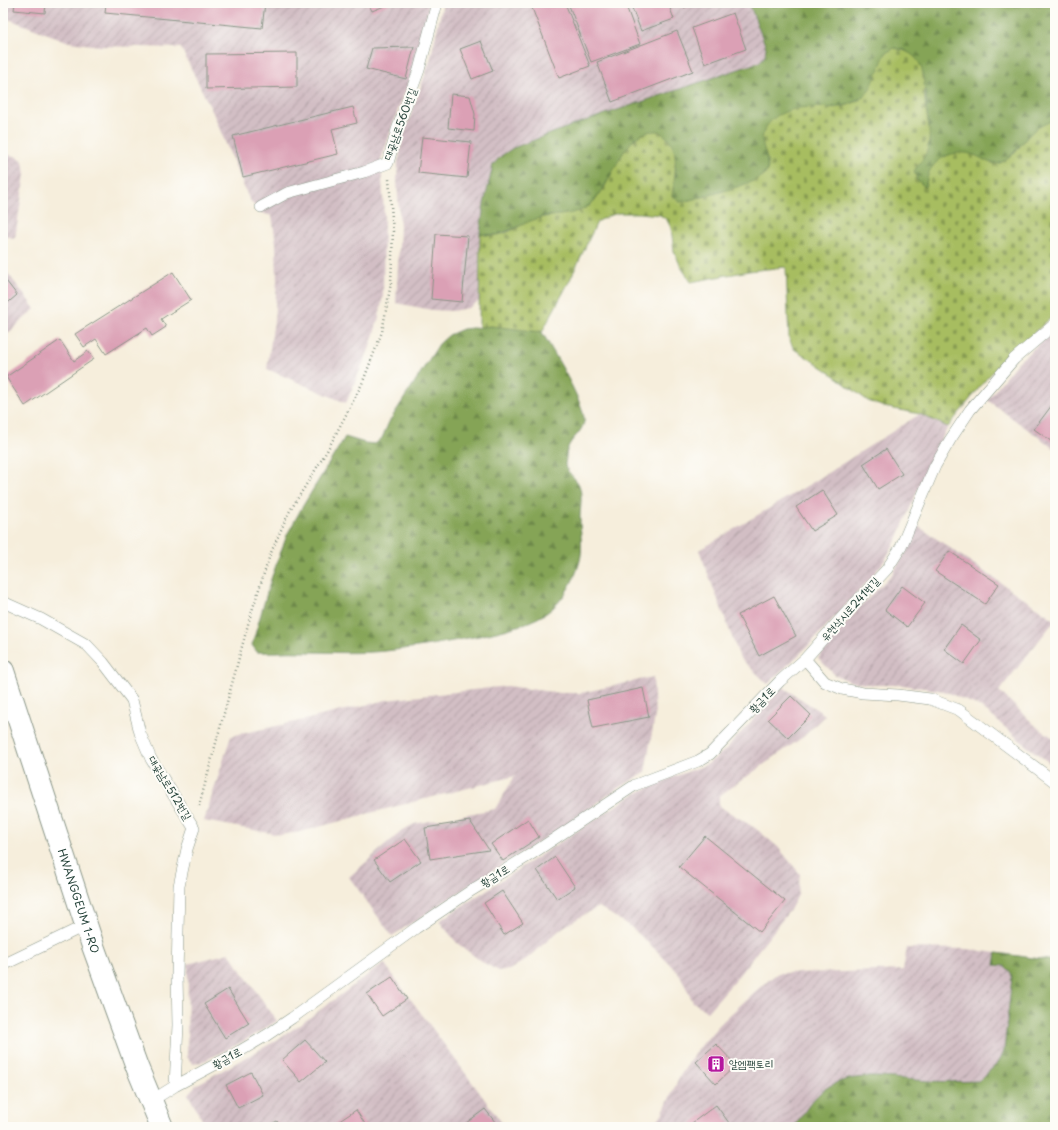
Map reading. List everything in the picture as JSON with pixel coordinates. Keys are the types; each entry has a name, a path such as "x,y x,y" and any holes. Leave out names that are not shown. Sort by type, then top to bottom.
{"street":[{"name":"HWANGGEUM 1-RO","path":"3,671 86,925 137,1067 162,1127"}],"lane":[{"name":"대곶남로560번길","path":"261,207 287,193 364,172 388,163 397,130 420,70 437,3"},
{"name":"유현삭시로241번길","path":"805,659 887,569 901,547 935,466 970,410 1014,359 1055,324"},
{"name":"대곶남로512번길","path":"3,602 41,619 86,645 103,662 132,700 140,733 151,759 194,828 187,849 179,886 177,976 178,1024 175,1086"},
{"path":"805,659 825,682 842,689 863,693 930,699 959,710 1055,782"},
{"name":"황금1로","path":"175,1086 234,1054 279,1027 447,907 635,785 698,761 710,754 780,681 805,659"},
{"path":"3,965 86,925"},
{"path":"151,1101 175,1086"}],"path":[{"path":"194,828 250,617 270,555 288,514 327,451 362,384 382,332 391,283 393,231 388,163"}],"shaded area":[{"path":"3,3 429,3 427,19 413,73 401,101 381,160 384,215 383,295 379,317 370,347 346,403 267,369 274,320 277,281 276,243 272,216 259,212 249,199 213,113 181,48 100,46 69,42 3,17"},
{"path":"443,3 749,3 766,47 765,56 760,62 513,148 501,156 493,165 484,204 480,234 479,301 468,308 452,311 432,310 396,303 400,227 397,180 398,162 403,137 430,61"},
{"path":"3,154 15,156 23,161 25,175 15,238 3,236"},
{"path":"3,267 35,309 3,338"},
{"path":"1055,330 1055,449 987,400 1017,363"},
{"path":"920,414 948,427 931,458 898,537 885,560 869,580 808,646 768,684 740,658 699,550 815,481"},
{"path":"918,526 1055,620 999,691 1038,728 1055,739 1055,767 1028,747 981,707 944,691 903,685 875,685 852,682 835,675 818,658 858,609 892,574 907,551"},
{"path":"653,677 655,716 645,772 614,791 562,828 479,879 392,936 349,877 403,830 414,824 495,809 515,776 300,832 280,835 204,821 231,736 386,700 507,686 560,693 581,693"},
{"path":"783,687 825,715 803,737 719,796 719,806 755,828 778,847 800,874 798,895 790,910 735,980 707,1012 693,1002 680,975 658,952 631,927 599,907 562,928 524,961 509,970 499,971 482,962 457,943 439,921 631,796 660,782 708,764 725,750"},
{"path":"907,948 967,949 997,953 995,965 1005,966 1010,971 1012,977 1004,1051 998,1063 979,1081 951,1082 861,1077 825,1089 812,1103 794,1127 652,1127 662,1114 680,1076 697,1050 721,1023 759,988 778,973 903,970"},
{"path":"229,953 277,1021 242,1042 202,1062 193,1064 187,1057 188,964"},
{"path":"384,963 505,1127 206,1127 188,1094 196,1085 272,1043 301,1024"}],"green space":[{"path":"749,3 1055,3 1055,119 1032,132 1008,159 998,164 987,162 974,155 960,153 944,156 929,173 925,187 917,180 914,171 921,161 929,127 926,108 926,92 916,59 905,50 894,48 886,53 870,92 848,105 833,107 762,139 767,172 760,179 725,191 680,202 672,196 676,168 648,132 635,138 623,154 601,192 592,203 580,211 567,215 545,216 497,235 480,234 484,204 493,165 501,156 513,148 576,124 760,62 765,56 766,47"},
{"path":"894,48 906,51 914,56 922,71 929,128 929,142 926,153 914,171 917,180 925,187 929,172 942,158 948,155 968,153 990,163 1000,163 1009,158 1033,131 1055,119 1055,314 1016,349 987,378 948,427 920,414 884,407 868,401 825,369 794,349 789,339 786,267 749,271 691,282 681,267 674,251 671,228 667,220 660,215 619,213 608,216 597,222 570,280 542,332 491,326 479,327 480,234 501,234 533,220 570,213 591,204 599,196 622,154 629,145 637,137 648,132 659,131 669,139 672,145 675,159 675,175 672,196 680,202 711,195 740,186 761,177 766,173 768,167 762,141 763,134 767,126 774,118 793,109 809,107 833,108 855,102 870,89 885,54"},
{"path":"491,326 542,332 568,377 583,414 584,422 580,431 569,445 565,464 568,471 578,482 580,489 582,547 577,570 565,594 546,614 518,626 479,636 409,648 375,652 257,652 252,645 271,579 287,535 345,437 365,443 375,444 382,438 389,422 439,344 449,335 463,329"},
{"path":"997,953 1055,961 1055,1127 794,1127 820,1093 835,1083 846,1080 881,1077 923,1081 979,1081 998,1063 1004,1051 1012,977 1010,971 1005,966 995,965"}],"building":[{"path":"15,3 46,3 45,13 14,10"},
{"path":"106,3 265,3 262,28 105,13"},
{"path":"368,3 392,3 372,11"},
{"path":"534,3 565,3 590,66 559,78 532,8"},
{"path":"568,3 625,3 640,44 591,62"},
{"path":"630,3 668,3 674,19 641,31"},
{"path":"682,3 696,3 684,8"},
{"path":"733,13 746,49 705,64 692,28"},
{"path":"677,31 693,71 612,102 597,62"},
{"path":"481,41 493,71 472,79 460,49"},
{"path":"414,47 406,79 366,69 372,48"},
{"path":"297,53 297,87 206,89 206,54"},
{"path":"451,94 470,96 475,114 474,131 448,128"},
{"path":"353,107 357,123 332,129 338,154 243,177 233,136"},
{"path":"422,137 471,142 467,178 418,173"},
{"path":"436,234 468,236 462,302 431,299"},
{"path":"173,272 191,300 161,319 166,327 152,336 147,328 106,354 96,339 84,347 75,334"},
{"path":"3,277 17,295 3,307"},
{"path":"60,340 74,361 88,351 94,359 25,406 6,377"},
{"path":"1052,405 1055,407 1055,444 1034,429"},
{"path":"886,449 902,474 878,489 863,464"},
{"path":"822,490 838,515 812,531 796,507"},
{"path":"949,551 999,584 985,604 935,571"},
{"path":"902,586 925,603 907,627 885,610"},
{"path":"774,596 796,636 759,656 738,615"},
{"path":"961,625 981,640 964,664 944,649"},
{"path":"643,688 649,717 593,728 587,700"},
{"path":"791,696 811,715 788,738 768,719"},
{"path":"528,819 539,837 503,861 491,844"},
{"path":"470,821 489,850 430,859 425,828"},
{"path":"705,836 785,901 760,932 679,867"},
{"path":"405,839 421,861 390,882 374,860"},
{"path":"555,857 575,887 557,899 537,870"},
{"path":"502,891 523,923 504,935 484,903"},
{"path":"392,977 407,999 382,1016 367,994"},
{"path":"228,989 249,1023 225,1038 204,1004"},
{"path":"305,1040 325,1062 301,1082 282,1060"},
{"name":"알엠팩토리","path":"716,1044 736,1065 716,1084 696,1062"},
{"path":"251,1072 263,1095 238,1108 226,1085"},
{"path":"716,1105 732,1127 695,1127 692,1123"},
{"path":"485,1109 499,1127 462,1126"},
{"path":"356,1110 367,1127 332,1126"},
{"path":"277,1121 281,1127 266,1127"}],"place":[{"name":"알엠팩토리","path":"716,1064"}]}
